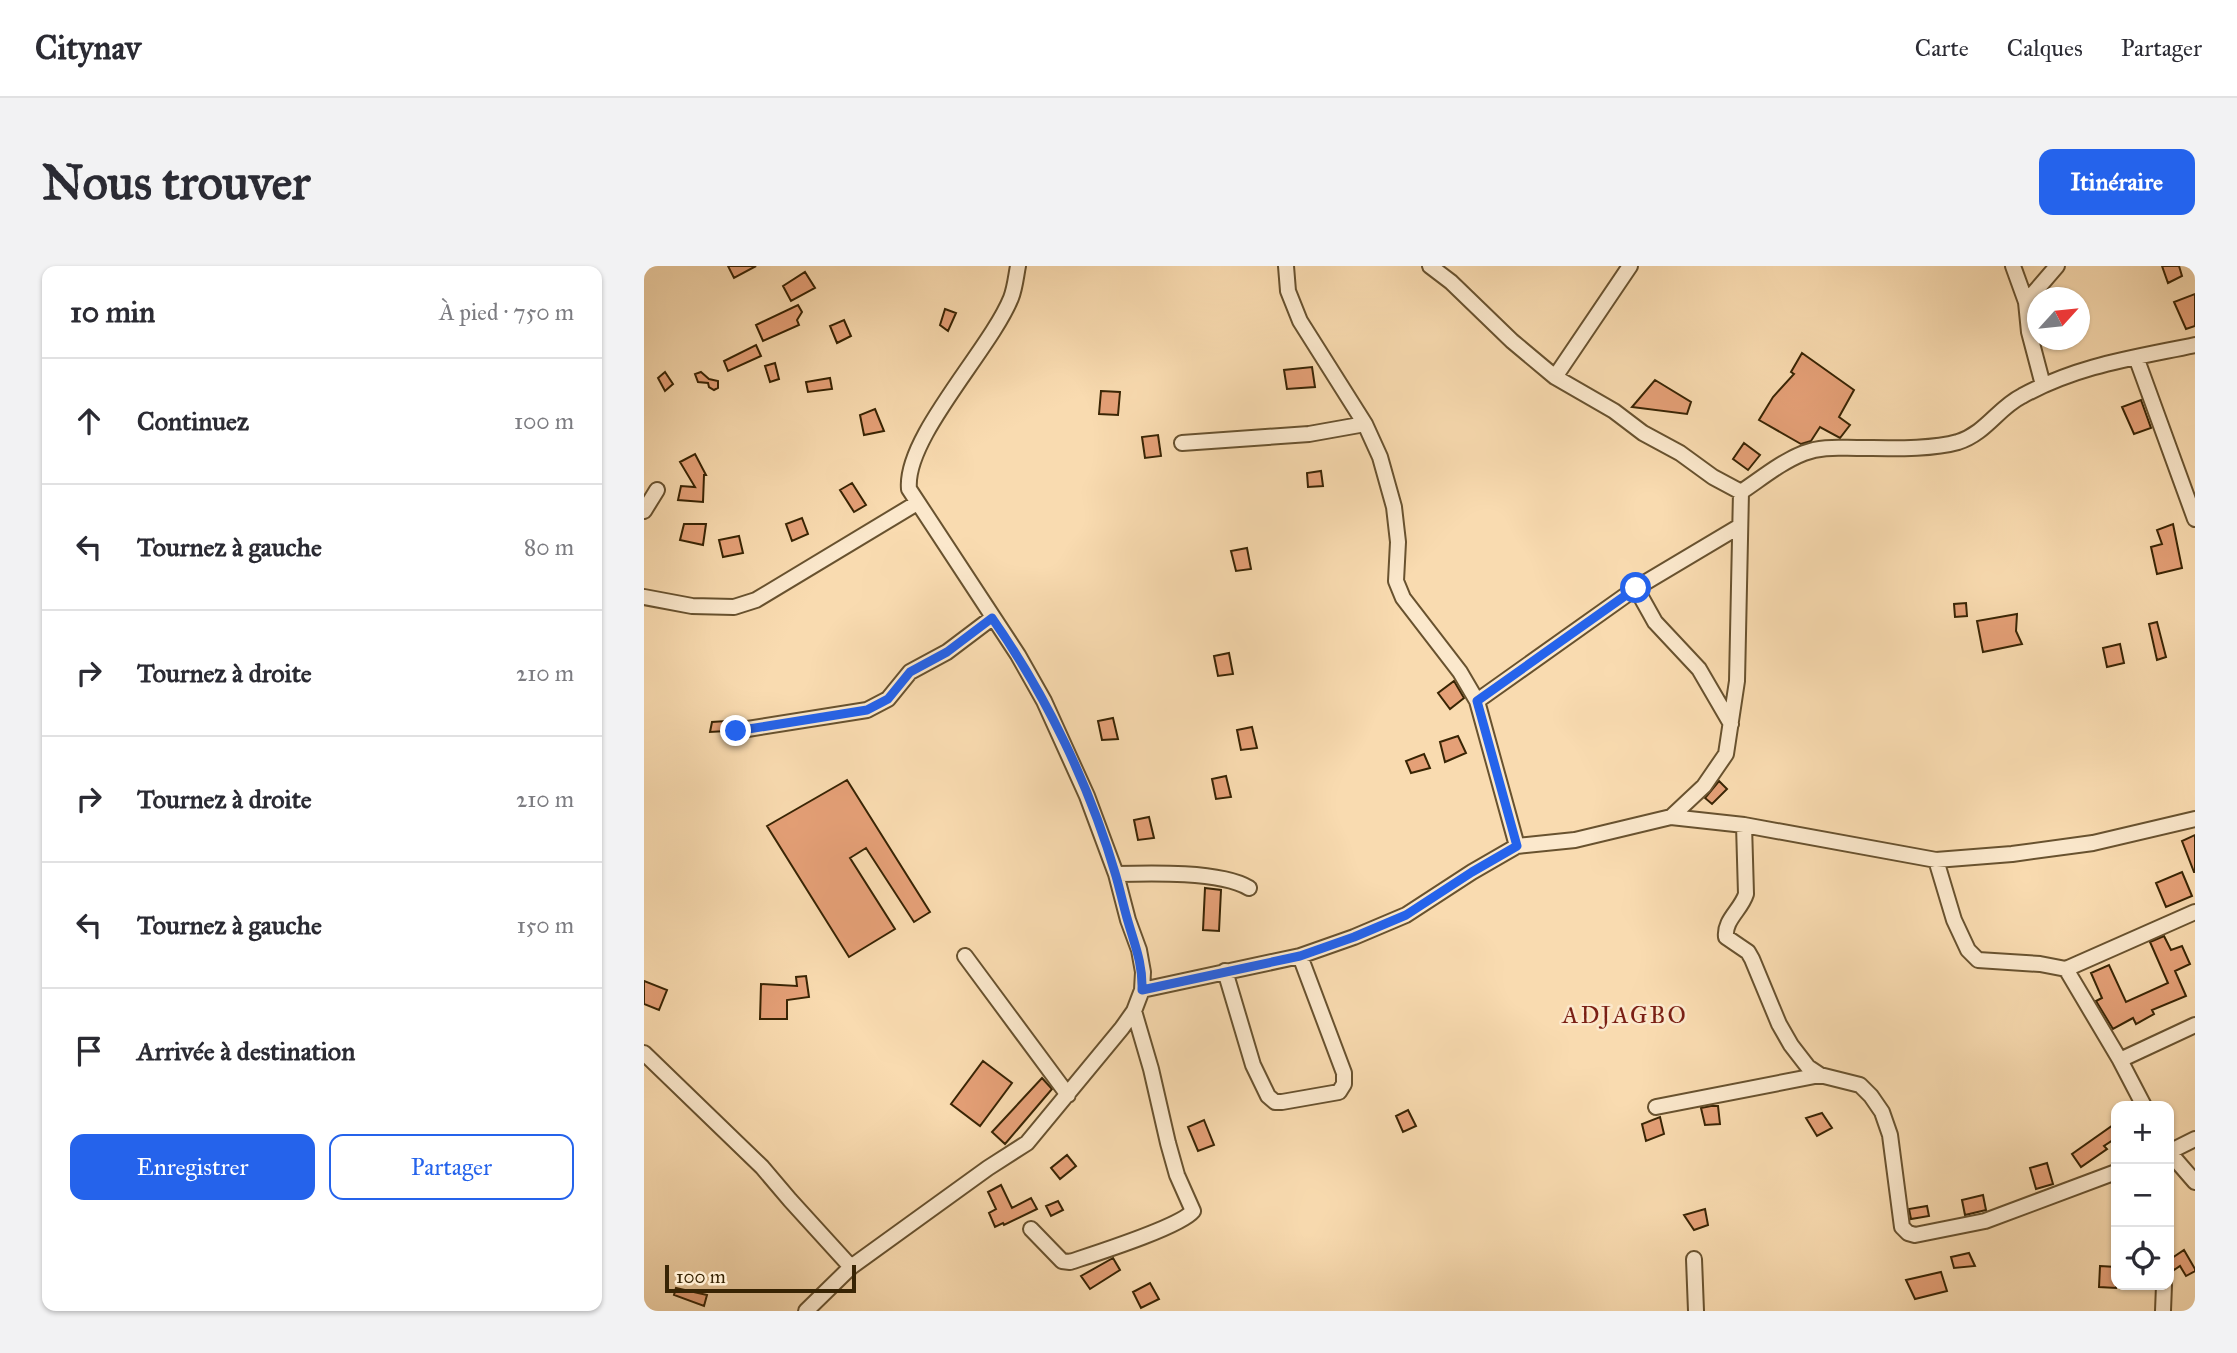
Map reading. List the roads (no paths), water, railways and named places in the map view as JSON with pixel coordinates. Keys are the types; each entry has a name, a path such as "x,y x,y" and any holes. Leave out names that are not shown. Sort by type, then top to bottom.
{"street":[{"path":"806,1311 851,1267 1027,1143 1068,1096 1134,1011 1142,990 1143,972 1139,950 1116,874 1067,750 1018,655 909,489 908,481 916,452 1011,298 1018,266"},
{"path":"1286,266 1288,291 1300,321 1365,424 1380,457 1394,507 1398,542 1396,580 1403,598 1460,672 1477,701 1517,846"},
{"path":"1430,266 1555,377 1614,411 1643,433 1741,492"},
{"path":"1555,377 1630,266"},
{"path":"2013,266 2026,302 2029,332 2043,385"},
{"path":"2026,302 2057,266"},
{"path":"1741,492 1778,466 1805,453 1828,447 1936,446 1959,441 1977,433 2018,398 2059,377 2195,345"},
{"path":"2136,357 2195,519"},
{"path":"1182,443 1309,434 1365,424"},
{"path":"644,511 657,490"},
{"path":"1671,817 1704,786 1726,754 1737,681 1741,492"},
{"path":"644,597 692,606 734,607 756,600 916,503"},
{"path":"1477,701 1636,588 1740,526"},
{"path":"1636,588 1655,622 1699,669 1731,724"},
{"path":"736,731 875,707 888,699 910,672 947,652 992,618"},
{"path":"1142,990 1300,956 1354,937 1406,915 1517,846 1574,840 1671,817 1744,825 1937,860 2012,854 2094,843 2195,819"},
{"path":"1744,825 1746,894 1743,904 1727,924 1726,937 1748,952 1779,1024 1808,1067 1820,1075 1860,1085 1882,1112 1890,1135 1902,1227 1908,1233 1915,1235 1985,1221 2111,1174"},
{"path":"1937,860 1954,920 1968,950 1978,960 2040,964 2066,969 2195,912"},
{"path":"1116,874 1226,878 1249,888"},
{"path":"965,956 1068,1096"},
{"path":"1225,971 1253,1065 1268,1096 1275,1102 1282,1102 1339,1092 1344,1084 1344,1073 1300,956"},
{"path":"2066,969 2141,1101"},
{"path":"1031,1229 1062,1261 1070,1262 1137,1239 1184,1219 1193,1211 1177,1175 1134,1011"},
{"path":"2120,1060 2195,1024"},
{"path":"644,1053 762,1167 851,1267"},
{"path":"1656,1107 1820,1075"},
{"path":"2174,1150 2195,1139"},
{"path":"2174,1158 2195,1182"},
{"path":"1694,1259 1696,1311"},
{"path":"2162,1311 2164,1290"}],"district":[{"name":"ADJAGBO","path":"1625,1015"}]}
